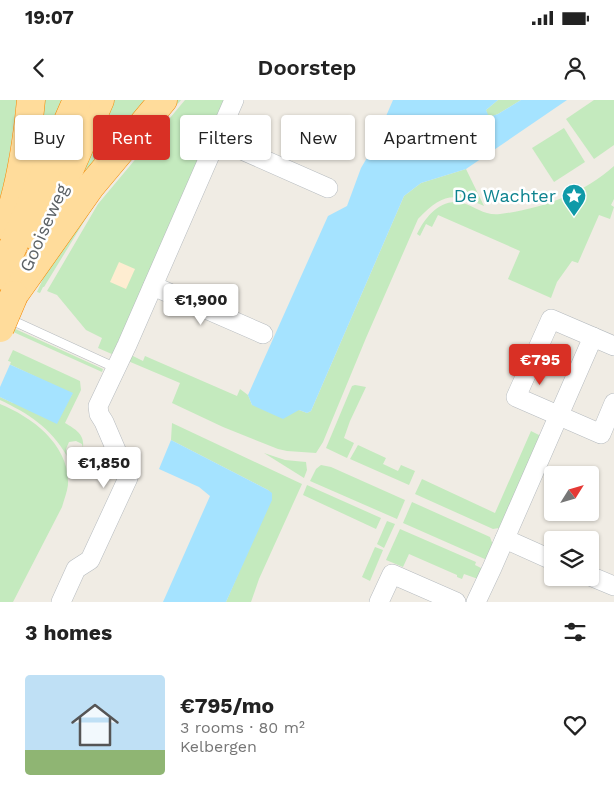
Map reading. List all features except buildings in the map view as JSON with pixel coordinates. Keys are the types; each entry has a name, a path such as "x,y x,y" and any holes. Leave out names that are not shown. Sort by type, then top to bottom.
{"highway":[{"path":"0,240 12,206 20,172 29,125 31,100"},
{"name":"Gooiseweg","path":"0,328 10,292 77,100"},
{"name":"Gooiseweg","path":"10,292 100,100"},
{"path":"10,292 91,186 163,100"}],"street":[{"path":"227,115 234,100"},
{"path":"61,602 76,569 90,560 128,478 99,414 98,406 208,160"},
{"path":"265,160 328,188"},
{"path":"153,286 263,334"},
{"path":"614,346 551,319 516,398 600,434 614,403"},
{"path":"476,602 593,337"},
{"path":"505,539 544,556"},
{"path":"379,602 392,574 456,602"},
{"path":"599,580 614,586"}],"lane":[{"path":"10,292 116,368"}],"green space":[{"path":"0,100 17,100 7,172 0,198"},
{"path":"38,100 66,100 59,115 38,115"},
{"path":"111,100 155,100 142,115 104,115"},
{"path":"170,100 181,100 168,115 158,115"},
{"path":"185,100 225,100 218,115 180,115 180,160 199,160 114,355 98,348 102,338 86,330 57,295 47,291 98,204 135,160 170,160 170,118"},
{"path":"498,100 521,100 495,115 487,115 486,110"},
{"path":"594,100 614,100 614,145 594,159 566,119"},
{"path":"564,128 585,162 554,182 532,148"},
{"path":"93,140 93,160 101,160 83,180 77,176"},
{"path":"121,160 129,160 102,192 44,287 40,293 37,292 64,239"},
{"path":"614,166 614,199 611,205 614,207 610,219 599,215 578,263 572,261 557,282 551,298 508,279 520,251 438,215 432,227 426,224 420,236 417,234 429,215 448,203 463,203 495,214 515,212 561,199 589,185"},
{"path":"466,169 484,206 456,197 448,198 434,204 418,219 323,442 316,453 278,449 223,427 172,403 180,383 128,361 131,355 143,361 145,356 237,396 240,389 248,395 252,405 299,410 307,413 311,411 404,196 421,183"},
{"path":"0,322 103,369 102,372 0,326"},
{"path":"13,350 80,381 81,390 65,423 76,430 81,436 83,448 82,444 76,441 69,442 66,449 67,456 53,437 38,422 0,400 0,397 13,403 71,396 72,394 7,363"},
{"path":"352,386 366,387 344,438 354,443 347,458 326,448"},
{"path":"0,404 24,417 47,434 63,457 68,485 62,507 13,602 0,602"},
{"path":"172,423 302,484 259,579 251,602 226,602 272,496 268,490 171,440"},
{"path":"531,431 541,436 499,528 493,529 415,494 422,479 495,513"},
{"path":"358,445 386,458 383,464 398,471 401,465 415,471 409,485 350,459"},
{"path":"264,453 285,460 306,462 307,470 304,478"},
{"path":"321,465 331,467 405,500 397,519 310,481 316,469"},
{"path":"307,485 381,518 376,529 303,495"},
{"path":"412,502 490,537 493,545 487,560 403,523"},
{"path":"387,521 395,524 384,548 377,544"},
{"path":"400,529 476,562 475,565 483,569 478,579 464,574 462,579 409,554 403,567 386,560"},
{"path":"375,547 383,550 370,581 362,577"}],"sand":[{"path":"119,262 135,269 126,289 110,282"}],"water":[{"path":"393,100 498,100 486,110 488,115 387,115"},
{"path":"521,100 567,100 495,149 495,115"},
{"path":"366,160 479,160 466,169 421,183 404,196 311,411 307,413 299,410 283,419 252,405 248,395 328,216 347,206"},
{"path":"2,361 73,393 57,424 0,397 0,362"},
{"path":"171,440 272,493 272,500 226,602 163,602 210,496 199,487 159,469"}],"pier":[{"path":"3,359 11,362 0,387 0,360"}],"place":[{"name":"De Wachter","path":"574,217"}]}
